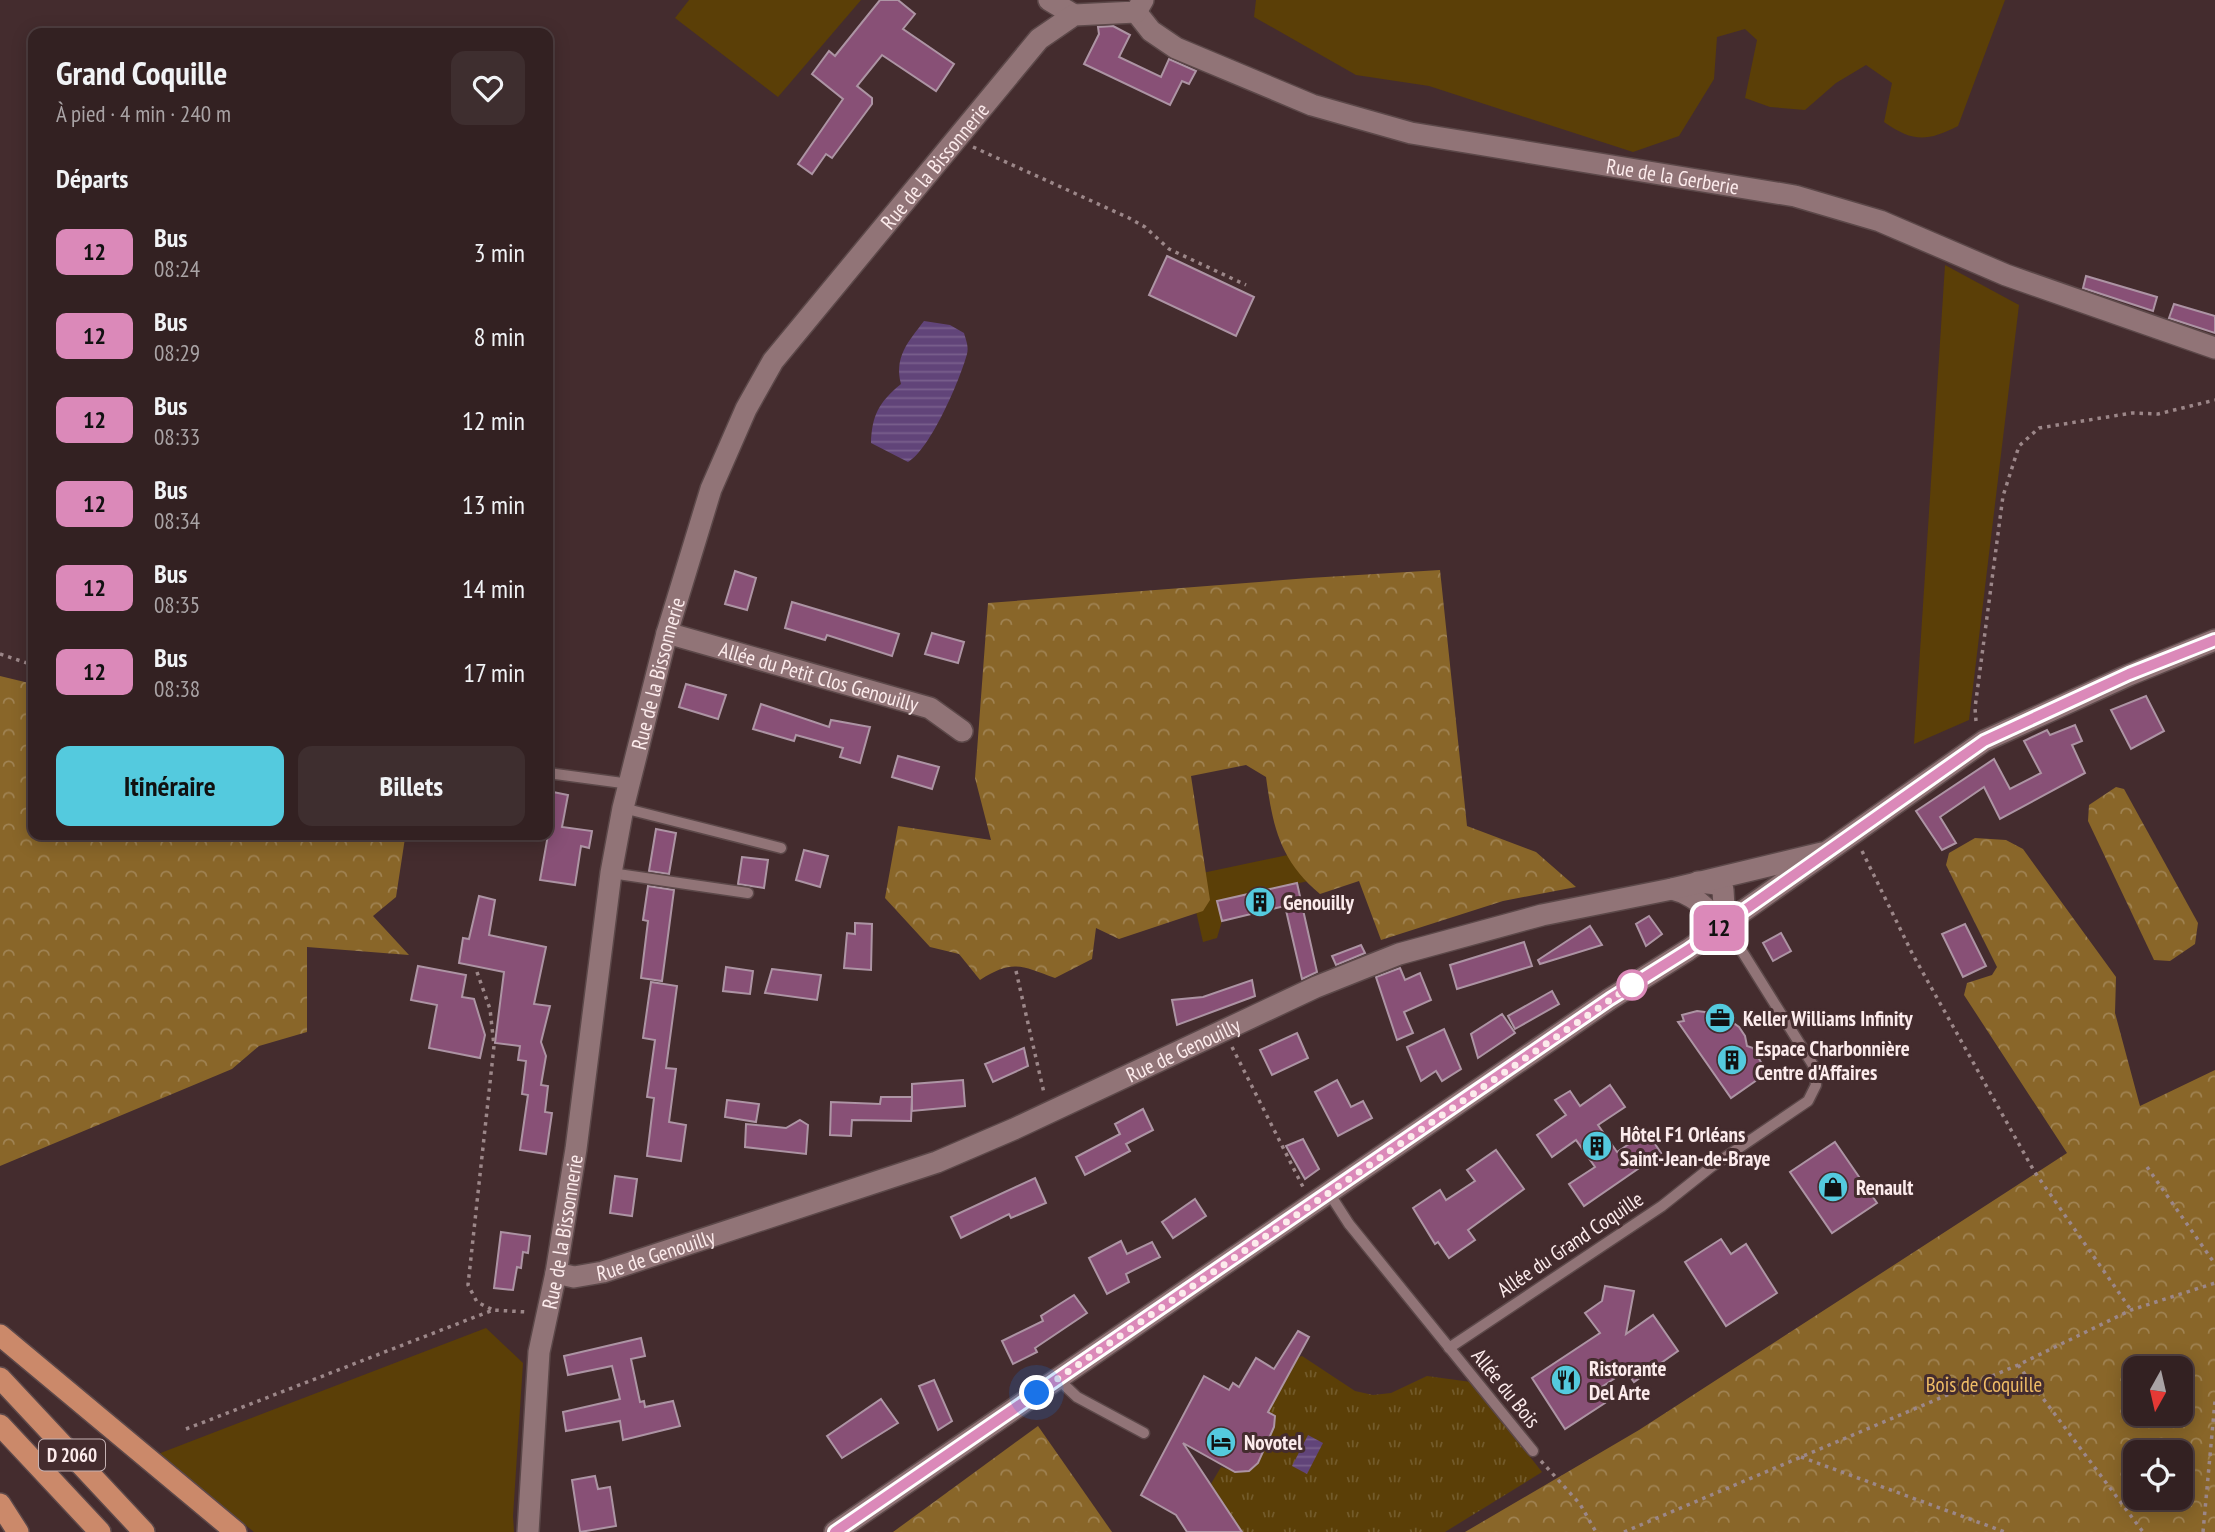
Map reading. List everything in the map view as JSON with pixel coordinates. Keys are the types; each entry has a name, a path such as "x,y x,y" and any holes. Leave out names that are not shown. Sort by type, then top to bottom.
{"highway":[{"path":"0,1335 236,1532"},
{"name":"D 2060","path":"0,1378 144,1532"},
{"name":"D 2060","path":"0,1424 100,1532"},
{"path":"0,1504 18,1532"}],"street":[{"path":"1049,0 1074,15 1139,6"},
{"name":"Rue de la Gerberie","path":"1139,6 1151,31 1176,48 1312,105 1411,133 1795,197 1880,221 2006,275 2215,348"},
{"name":"Rue de la Bissonnerie","path":"528,1532 539,1352 556,1273 576,1149 611,873 623,808 667,632 711,489 746,410 773,360 1039,39 1074,15"},
{"name":"Allée du Petit Clos Genouilly","path":"667,632 930,708 962,731"},
{"path":"835,1532 1610,999 1725,924 1984,741 2129,674 2215,640"},
{"name":"Rue de Genouilly","path":"556,1273 573,1276 603,1272 937,1162 1223,1030 1399,954 1542,915 1672,889 1822,853"},
{"path":"1696,882 1717,884 1723,890 1725,924"},
{"path":"1672,889 1693,895 1705,910 1725,924"}],"lane":[{"path":"553,774 630,784"},
{"path":"623,808 781,848"},
{"path":"611,873 748,893"},
{"name":"Allée du Grand Coquille","path":"1448,1348 1662,1206 1711,1167 1808,1101 1816,1086 1813,1065 1725,924"},
{"path":"1321,1199 1349,1224 1448,1348"},
{"name":"Allée du Bois","path":"1448,1348 1533,1451"},
{"path":"1058,1379 1077,1397 1143,1433"}],"path":[{"path":"958,134 976,150 1129,218 1145,227 1169,249 1246,285"},
{"path":"1976,720 1975,708 2003,496 2019,446 2039,428 2132,413 2158,414 2215,400"},
{"path":"0,654 28,663"},
{"path":"1859,845 1913,956 2034,1171 2132,1310"},
{"path":"1016,971 1048,1112"},
{"path":"477,972 490,1009 494,1046 468,1285 477,1302 493,1310 547,1313"},
{"path":"1223,1030 1321,1199"},
{"path":"2147,1167 2215,1264"},
{"path":"1624,1532 2018,1365 2132,1310 2215,1283"},
{"path":"186,1429 493,1310"},
{"path":"2018,1365 2143,1532"},
{"path":"2203,1532 2215,1401"},
{"path":"1533,1451 1580,1504 1596,1532"},
{"path":"1801,1457 2005,1532"}],"green space":[{"path":"689,0 861,0 778,97 675,18"},
{"path":"1256,0 2005,0 1958,126 1947,131 1920,138 1903,133 1884,122 1892,83 1866,65 1836,83 1805,110 1770,107 1745,98 1757,40 1745,29 1717,37 1714,79 1679,136 1633,152 1429,86 1356,75 1254,17"},
{"path":"1945,265 2019,305 1969,720 1914,744"},
{"path":"1440,570 1467,826 1536,852 1576,887 1503,901 1381,940 1359,881 1320,894 1296,869 1287,855 1276,827 1266,777 1246,765 1191,776 1210,900 1203,911 1119,939 1096,928 1092,959 1055,978 1034,970 1009,967 980,980 959,954 930,947 885,898 898,826 991,840 975,778 988,603"},
{"path":"0,676 28,683 28,840 405,840 396,897 373,916 409,955 307,947 307,1032 259,1046 232,1069 0,1166"},
{"path":"2116,787 2124,789 2198,923 2195,944 2170,961 2154,960 2088,821 2089,805"},
{"name":"Bois de Coquille","path":"1975,838 2006,840 2023,849 2116,977 2115,1013 2140,1106 2215,1070 2215,1532 1465,1532 1639,1430 2067,1153 1964,995 1967,983 1992,975 1997,967 1946,865 1949,853"},
{"path":"1325,847 1331,876 1218,901 1222,921 1217,938 1203,942 1188,876"},
{"path":"486,1328 523,1363 514,1532 254,1532 158,1454"},
{"path":"1302,1356 1355,1391 1373,1395 1391,1393 1427,1376 1471,1382 1542,1472 1445,1532 1242,1532 1211,1484 1221,1467 1233,1471 1258,1462 1274,1427 1275,1416 1268,1412 1297,1358"},
{"path":"1038,1426 1112,1532 893,1532"}],"shaded area":[{"path":"924,321 950,325 964,333 968,351 951,396 926,444 908,462 871,443 872,433 878,410 901,384 899,366 904,350"},
{"path":"1308,1435 1323,1443 1307,1474 1292,1466"}],"building":[{"path":"880,0 898,0 915,14 903,29 954,64 936,91 882,55 857,86 872,98 872,104 832,158 826,154 812,174 798,164 843,99 812,74 829,51 835,56"},
{"path":"1113,26 1130,35 1119,57 1161,77 1169,59 1196,71 1189,84 1182,81 1170,105 1084,64 1099,34 1098,27"},
{"path":"1167,256 1254,297 1236,336 1149,295"},
{"path":"2086,276 2157,297 2153,311 2083,288"},
{"path":"2174,304 2215,316 2215,333 2169,318"},
{"path":"735,571 756,578 747,610 725,604"},
{"path":"792,602 899,634 892,656 827,635 825,640 785,628"},
{"path":"932,633 964,642 958,663 925,654"},
{"path":"686,684 726,695 718,719 679,707"},
{"path":"2146,696 2164,731 2131,749 2111,710"},
{"path":"761,704 829,727 831,720 870,727 860,763 840,757 843,748 796,735 794,741 753,729"},
{"path":"2075,725 2082,741 2072,745 2085,773 2000,819 1984,787 1940,817 1956,843 1942,850 1916,811 1994,759 2010,789 2041,773 2024,741 2047,730 2050,735"},
{"path":"898,756 939,767 932,789 892,777"},
{"path":"553,792 568,795 562,827 592,831 589,848 581,846 575,885 540,880 547,840 553,840"},
{"path":"656,829 676,833 669,874 649,871"},
{"path":"804,850 828,856 820,887 796,880"},
{"path":"742,857 768,860 764,888 738,884"},
{"path":"1297,883 1317,972 1302,979 1285,906 1222,921 1217,901"},
{"path":"648,886 674,890 662,981 641,978 648,921 643,920"},
{"path":"479,896 495,900 489,935 546,947 534,1004 550,1006 541,1042 546,1056 541,1085 548,1086 545,1112 552,1113 546,1154 520,1150 528,1095 522,1094 526,1061 518,1060 520,1046 495,1043 504,972 459,963 463,938 469,939"},
{"path":"1649,916 1662,934 1646,946 1636,924"},
{"path":"855,923 872,924 871,970 844,968 847,933 855,934"},
{"path":"1965,924 1986,966 1963,977 1942,934"},
{"path":"1590,926 1602,945 1540,964 1538,960"},
{"path":"1781,933 1791,951 1773,961 1763,943"},
{"path":"1524,942 1532,966 1457,989 1450,965"},
{"path":"1361,945 1365,953 1336,965 1332,956"},
{"path":"418,966 466,975 462,997 474,999 485,1035 480,1058 429,1048 437,1005 411,1000"},
{"path":"726,967 753,971 750,994 723,991"},
{"path":"1400,968 1405,980 1420,973 1431,1000 1404,1012 1413,1033 1397,1040 1376,977"},
{"path":"772,969 821,975 817,1000 765,993"},
{"path":"1252,980 1255,996 1177,1025 1172,1000 1203,997"},
{"path":"651,982 677,986 666,1068 676,1069 669,1122 686,1125 681,1161 647,1156 654,1098 647,1097 655,1040 643,1038"},
{"path":"1552,991 1559,1004 1515,1029 1508,1016"},
{"name":"Espace Charbonnière Centre d'Affaires","path":"1697,1011 1721,1014 1739,1027 1747,1046 1753,1048 1767,1073 1731,1098 1678,1022 1684,1021 1682,1015"},
{"path":"1502,1014 1515,1033 1478,1058 1471,1034"},
{"path":"1444,1029 1461,1069 1442,1081 1436,1071 1421,1081 1407,1047"},
{"path":"1297,1033 1308,1058 1272,1075 1260,1050"},
{"path":"1024,1048 1028,1066 993,1082 985,1064"},
{"path":"963,1080 965,1106 912,1111 912,1084"},
{"path":"1337,1080 1351,1107 1363,1101 1372,1118 1338,1136 1315,1092"},
{"name":"Hôtel F1 Orléans Saint-Jean-de-Braye","path":"1610,1085 1625,1107 1598,1125 1617,1152 1647,1132 1661,1153 1584,1206 1569,1184 1595,1167 1576,1140 1552,1157 1537,1135 1566,1115 1555,1100 1570,1091 1580,1106"},
{"path":"881,1097 912,1097 911,1121 852,1120 851,1136 830,1135 831,1102 880,1104"},
{"path":"727,1100 759,1104 756,1122 725,1117"},
{"path":"1143,1109 1153,1130 1126,1144 1130,1151 1085,1175 1076,1157 1120,1134 1115,1124"},
{"path":"800,1120 808,1125 806,1154 745,1147 746,1124 786,1128"},
{"path":"1303,1139 1319,1169 1305,1179 1286,1146"},
{"name":"Renault","path":"1835,1142 1877,1203 1832,1233 1790,1172"},
{"path":"1496,1150 1524,1189 1468,1230 1475,1240 1449,1258 1438,1242 1435,1244 1413,1208 1440,1190 1446,1200 1475,1181 1467,1170"},
{"path":"615,1176 637,1179 632,1216 610,1213"},
{"path":"1035,1178 1046,1203 1011,1218 1009,1214 961,1238 951,1217"},
{"path":"1195,1199 1206,1216 1173,1238 1162,1222"},
{"path":"501,1232 530,1236 528,1253 523,1252 521,1268 517,1267 513,1290 494,1288"},
{"path":"1721,1239 1731,1254 1746,1244 1777,1293 1726,1326 1685,1262"},
{"path":"1121,1241 1127,1254 1152,1242 1160,1257 1126,1274 1129,1282 1107,1294 1089,1258"},
{"path":"1605,1286 1634,1291 1626,1334 1653,1315 1678,1351 1634,1382 1626,1371 1597,1390 1605,1403 1565,1429 1532,1378 1600,1333 1585,1313 1602,1301"},
{"path":"1074,1295 1087,1313 1035,1348 1037,1352 1013,1364 1002,1341 1043,1321 1041,1316"},
{"name":"Novotel","path":"1298,1331 1309,1337 1268,1412 1275,1416 1274,1427 1258,1463 1249,1471 1235,1472 1183,1443 1242,1532 1187,1532 1176,1515 1141,1495 1204,1376 1229,1390 1233,1383 1239,1387 1256,1358 1274,1369"},
{"path":"641,1338 645,1356 631,1359 640,1402 644,1401 645,1407 673,1401 680,1426 623,1440 620,1421 566,1431 563,1412 620,1399 612,1366 568,1375 564,1356"},
{"path":"934,1380 952,1421 938,1430 919,1386"},
{"path":"881,1399 898,1423 842,1458 827,1436"},
{"path":"595,1476 598,1489 610,1487 616,1526 580,1532 572,1480"}],"bus line":[{"name":"12","path":"835,1532 1610,999 1688,950 1984,741 2129,674 2215,640"}],"place":[{"name":"Genouilly","path":"1260,902"},
{"name":"Keller Williams Infinity","path":"1720,1018"},
{"name":"Espace Charbonnière Centre d'Affaires","path":"1732,1060"},
{"name":"Hôtel F1 Orléans Saint-Jean-de-Braye","path":"1597,1146"},
{"name":"Renault","path":"1833,1187"},
{"name":"Ristorante Del Arte","path":"1566,1380"},
{"name":"Novotel","path":"1221,1442"}],"route":[{"path":"1037,1393 1632,985"}]}
